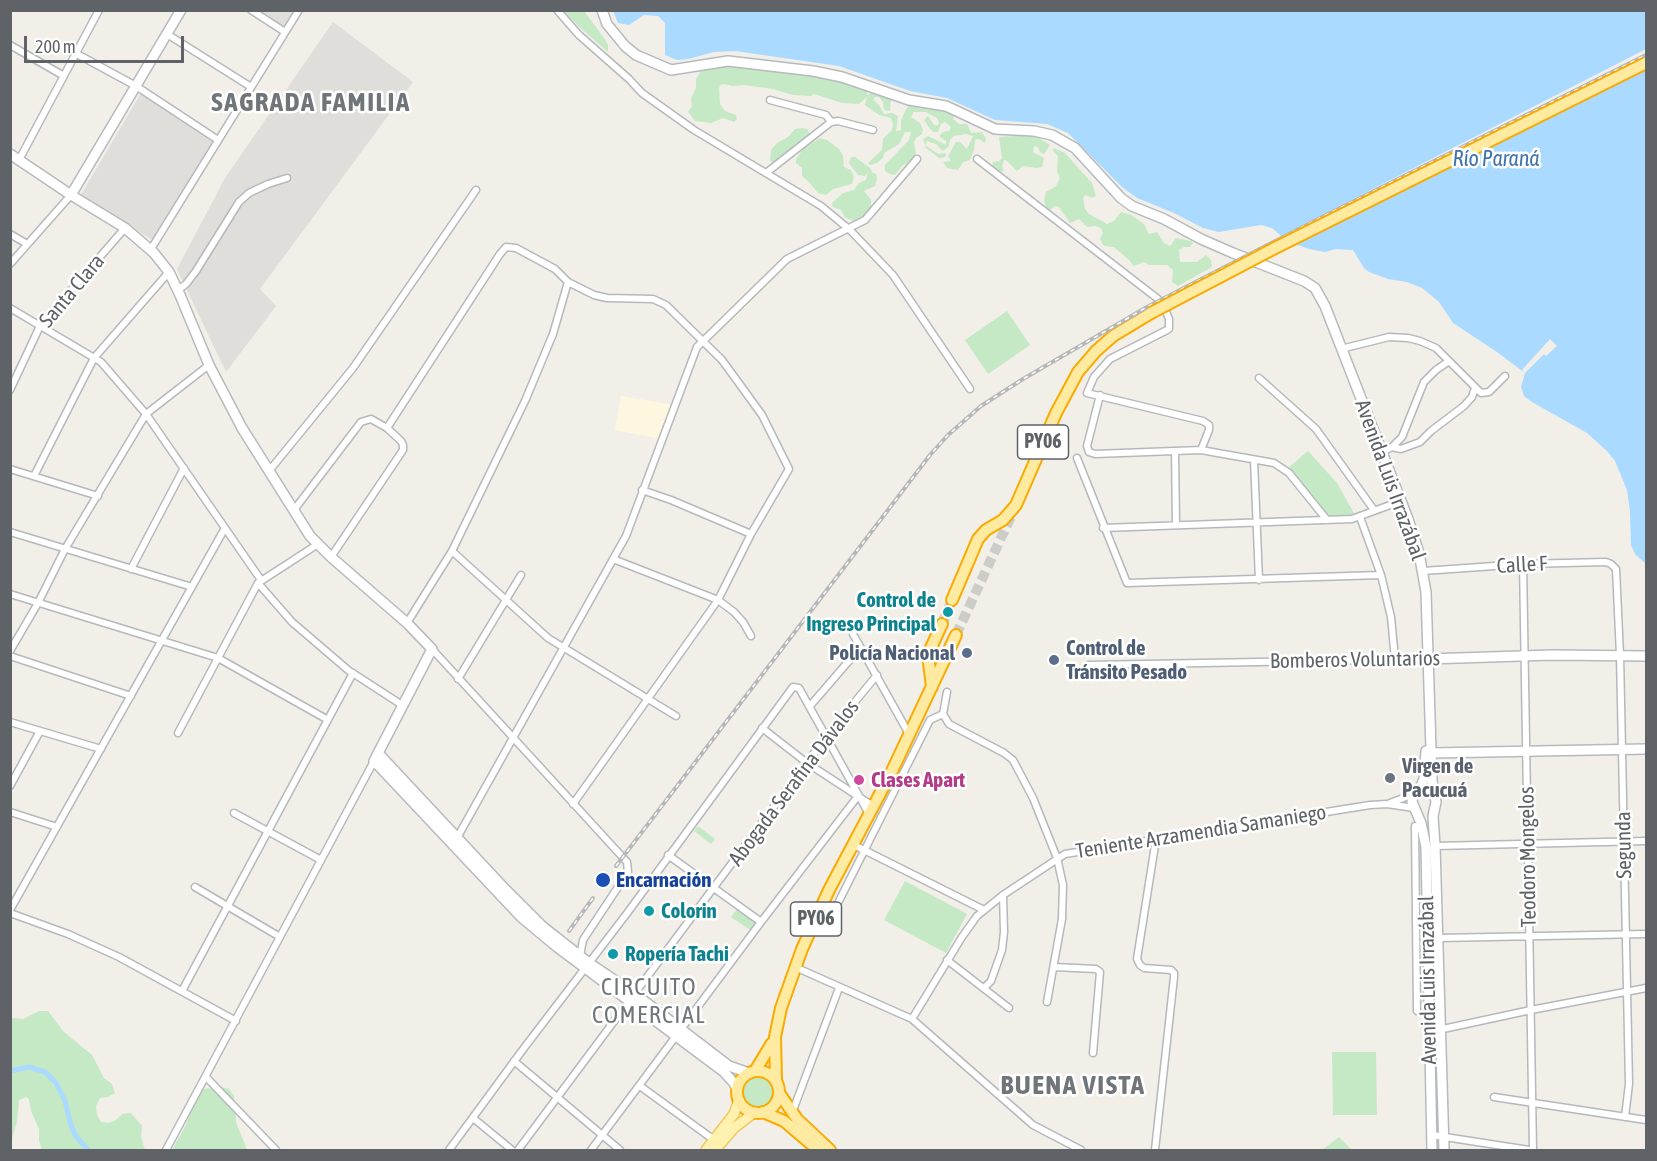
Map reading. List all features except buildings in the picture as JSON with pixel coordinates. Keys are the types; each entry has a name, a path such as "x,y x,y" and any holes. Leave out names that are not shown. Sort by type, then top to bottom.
{"highway":[{"name":"PY06","path":"952,600 978,539 986,530 1003,520 1012,509 1056,413 1078,372 1113,336 1151,313 1286,243 1647,63"},
{"path":"932,687 928,663 929,652 942,624"},
{"name":"PY06","path":"813,1146 779,1093 776,1080 775,1037 785,994 810,931 926,700 956,635"},
{"name":"PY06","path":"775,1037 752,1072 740,1081 738,1094 745,1108 784,1121 813,1146 830,1150"},
{"path":"752,1072 768,1074 776,1080"},
{"path":"759,1112 773,1106 779,1093"}],"main road":[{"path":"71,195 181,10"},
{"name":"Avenida Luis Irrazábal","path":"602,10 607,24 625,46 636,55 671,70 728,61 813,71 842,77 909,100 946,106 995,129 1035,131 1052,135 1075,148 1121,198 1132,206 1164,219 1211,244 1310,284 1319,294 1401,501 1423,571 1426,592 1428,686 1436,802 1433,809 1436,846 1444,1150"},
{"path":"15,157 125,228 151,249 169,272 209,365 242,428 294,510 318,544 407,623 432,649 376,757"},
{"name":"Bomberos Voluntarios","path":"1427,659 1525,655 1647,656"},
{"name":"Avenida Luis Irrazábal","path":"1428,686 1425,710 1425,773 1412,802 1423,829 1426,847 1432,1150"},
{"path":"1432,753 1647,750"},
{"path":"376,757 457,838 528,914 580,956 587,965"},
{"path":"376,757 521,917 632,998 724,1072 734,1083 738,1094 734,1114 706,1150"},
{"path":"1417,792 1429,791 1434,796"},
{"path":"1415,809 1427,813 1433,809"},
{"path":"678,1034 729,1065 752,1072"},
{"path":"716,1150 734,1128 759,1112"}],"street":[{"path":"251,10 285,32"},
{"path":"151,249 299,10"},
{"path":"557,10 579,35 642,93 694,130 821,206 850,230 893,275 970,389"},
{"path":"15,157 77,54 96,12"},
{"path":"167,34 251,87"},
{"path":"10,45 64,76"},
{"path":"77,54 136,86 218,140"},
{"path":"770,100 826,115 831,122"},
{"path":"766,173 831,122 838,121 873,130"},
{"path":"457,838 626,536 697,347 787,259 850,230 866,220 917,159"},
{"path":"977,159 1158,299"},
{"path":"178,290 196,271 239,202 258,188 287,178"},
{"path":"269,471 353,368 476,190"},
{"path":"10,264 71,195"},
{"name":"Santa Clara","path":"10,390 40,326 125,228"},
{"path":"10,234 27,244"},
{"path":"387,428 506,248 516,248 555,269 568,282 600,296 653,299 666,305 722,360 762,415 789,469 751,534 718,600 573,804"},
{"path":"34,476 93,358 169,272"},
{"path":"407,623 452,551 525,401 553,334 568,282"},
{"path":"10,308 101,362 146,414 261,580 178,733"},
{"path":"1165,309 1169,319 1169,329 1110,359 1094,376 1087,393 1207,423 1209,430 1201,450"},
{"path":"1341,349 1389,337 1408,338 1436,348 1481,393 1489,392 1505,376"},
{"path":"1382,452 1392,447 1402,437 1424,382 1449,361"},
{"path":"10,651 38,603 65,549 146,414 209,365"},
{"path":"1259,378 1316,429 1374,510"},
{"path":"1392,447 1401,449 1420,442 1464,406 1472,397 1475,388"},
{"path":"1100,395 1087,446 1089,452 1095,454 1201,450 1274,463 1289,473 1328,520"},
{"path":"294,510 361,422 371,419 387,428 404,445 403,450 331,557"},
{"path":"1175,451 1176,525"},
{"path":"1077,458 1127,584 1381,575"},
{"path":"1254,460 1259,580"},
{"path":"131,569 184,468"},
{"path":"10,469 98,496"},
{"path":"642,490 751,534"},
{"path":"1103,528 1328,520 1360,517 1401,501"},
{"path":"1360,517 1381,575 1392,617 1395,659"},
{"path":"225,528 10,911 119,957 236,1021"},
{"path":"10,532 192,587"},
{"path":"258,583 318,544"},
{"path":"452,551 548,638 676,716"},
{"path":"613,559 718,600 734,612 751,636"},
{"name":"Calle F","path":"1423,571 1524,564 1606,562 1614,566 1617,572"},
{"name":"Teodoro Mongelos","path":"1524,564 1533,1102 1531,1150"},
{"name":"Segunda","path":"1617,572 1629,1083 1625,1117"},
{"path":"458,679 520,575"},
{"path":"258,583 292,622 353,673 402,705"},
{"path":"10,594 218,658 328,720"},
{"path":"853,634 909,734"},
{"path":"810,706 861,648"},
{"path":"432,649 626,859 627,872 583,940 580,956"},
{"path":"10,656 131,696"},
{"name":"Bomberos Voluntarios","path":"1089,665 1427,659"},
{"path":"182,991 353,673"},
{"name":"Abogada Serafina Dávalos","path":"518,1150 807,762 877,675"},
{"path":"449,1150 794,686 799,688 858,795 871,810"},
{"path":"947,692 943,714 949,724 1013,760 1033,798 1057,858 1061,872 1063,904 1047,1002"},
{"path":"839,902 930,720 943,714"},
{"path":"10,722 101,749"},
{"path":"762,728 807,762 858,795"},
{"path":"10,786 40,731"},
{"path":"166,1150 376,757"},
{"path":"1387,804 1417,792"},
{"path":"591,1150 760,922 858,795"},
{"path":"1387,804 1415,809"},
{"name":"Teniente Arzamendia Samaniego","path":"912,1019 947,960 970,925 984,909 1057,858 1070,853 1387,804"},
{"path":"10,812 57,827"},
{"path":"234,813 321,860"},
{"path":"1415,826 1417,1011"},
{"path":"1155,1150 1174,973 1171,970 1144,968 1137,959 1156,839"},
{"path":"1436,846 1647,841"},
{"path":"854,845 984,909"},
{"path":"668,855 760,922"},
{"path":"195,887 280,937"},
{"path":"984,988 991,981 1002,950 1003,895"},
{"path":"1416,925 1427,925"},
{"path":"1438,938 1647,934"},
{"path":"947,960 1009,1008"},
{"path":"795,967 912,1019 1033,1125 1081,1150"},
{"path":"1054,967 1096,969 1100,972 1093,1053"},
{"path":"792,1113 839,987"},
{"path":"1429,1032 1647,988"},
{"path":"514,1061 620,1150"},
{"path":"206,1077 276,1150"},
{"path":"640,1086 714,1140"},
{"path":"1494,1096 1647,1120"},
{"path":"473,1118 512,1150"},
{"path":"1432,1135 1531,1150"}],"shaded area":[{"path":"257,11 296,11 284,28"},
{"path":"333,22 413,82 260,289 276,306 226,372 177,269 225,178"},
{"path":"141,93 217,145 154,241 81,195"},
{"path":"621,396 675,405 661,439 615,430"}],"green space":[{"path":"564,11 584,11 604,38 608,45 608,52 576,24"},
{"path":"707,62 857,76 867,83 867,95 872,92 891,97 890,111 884,110 883,102 879,97 873,100 884,114 892,113 898,116 896,131 901,130 901,121 910,104 943,109 955,114 953,119 959,124 967,124 971,133 982,132 986,139 985,143 979,139 975,140 970,160 963,162 958,170 947,168 943,162 951,161 948,156 956,142 960,142 967,149 973,136 966,134 954,136 949,146 943,151 936,144 927,141 925,145 923,139 928,136 946,145 946,141 940,135 949,131 951,127 945,122 941,124 938,132 934,132 924,120 928,116 937,126 939,123 937,118 926,112 914,112 911,117 920,123 923,130 914,142 916,154 895,175 890,174 885,171 885,165 909,140 911,132 905,132 899,144 884,153 883,158 877,163 870,165 868,163 882,150 883,139 892,130 893,124 891,118 879,115 865,105 867,97 859,104 842,103 814,94 811,96 793,95 773,89 744,85 720,85 720,104 725,111 736,115 737,119 734,122 723,118 711,123 695,121 688,112 692,106 691,98 696,88 696,79"},
{"path":"795,129 807,129 811,136 774,165 770,160 771,150"},
{"path":"1029,135 1050,145 1044,154 1034,146 1033,152 1044,158 1042,167 1023,166 1017,171 1004,160 1002,166 1004,171 997,172 992,168 993,162 1002,158 999,137"},
{"path":"820,138 839,149 843,156 844,167 851,170 854,177 852,184 833,189 826,195 818,193 802,176 802,168 796,163 803,149"},
{"path":"925,145 939,154 946,153 945,157 939,158"},
{"path":"1053,148 1065,153 1092,183 1096,196 1092,198 1085,195 1083,198 1085,209 1089,214 1107,224 1114,221 1121,212 1131,215 1144,224 1149,234 1157,232 1164,243 1170,246 1176,238 1191,241 1193,243 1190,247 1179,250 1180,262 1197,262 1206,255 1211,260 1212,267 1178,286 1172,282 1173,270 1167,265 1149,265 1144,262 1133,266 1114,247 1104,246 1100,239 1103,233 1101,228 1087,227 1079,219 1070,223 1059,207 1047,209 1044,201 1046,192 1056,186 1060,178 1057,171 1058,156"},
{"path":"851,157 855,157 870,168 872,172 870,172 876,174 877,178 875,186 864,191 871,200 871,208 866,218 855,222 845,217 841,210 833,207 832,203 843,193 854,190 859,183 866,180 868,172 865,176 858,175 849,163"},
{"path":"1007,311 1030,345 988,374 965,340"},
{"path":"1308,451 1337,483 1355,515 1326,516 1289,467"},
{"path":"698,826 715,839 711,844 694,831"},
{"path":"905,881 967,914 946,953 884,920"},
{"path":"737,909 757,923 752,931 731,917"},
{"path":"39,1011 48,1011 64,1032 92,1055 104,1078 112,1084 115,1093 100,1098 96,1106 101,1122 109,1123 122,1114 131,1113 142,1126 141,1137 145,1150 42,1150 39,1129 31,1111 29,1099 26,1097 19,1100 17,1122 11,1141 11,1018 23,1019"},
{"path":"1332,1052 1376,1052 1377,1115 1333,1115"},
{"path":"757,1075 769,1080 774,1092 769,1104 757,1109 745,1104 740,1092 745,1080"},
{"path":"221,1087 229,1089 234,1096 236,1122 247,1150 172,1150 185,1127 197,1095 203,1089"},
{"path":"1339,1137 1352,1150 1322,1150"}],"water":[{"name":"Río Paraná","path":"613,11 1646,11 1646,564 1635,554 1631,545 1627,490 1615,461 1607,451 1587,433 1524,396 1521,387 1525,373 1453,323 1439,302 1422,288 1369,272 1353,250 1336,249 1325,252 1309,249 1287,241 1272,228 1261,225 1219,232 1203,228 1137,198 1122,187 1068,133 1047,124 995,120 947,98 910,91 839,66 735,51 714,52 677,60 665,55 665,23 658,16 644,15 629,25 618,23"}],"pier":[{"path":"1646,49 1646,65 1281,242 1277,238"},
{"path":"1550,339 1557,346 1546,356 1544,354 1525,373 1522,370"}],"waterway":[{"path":"10,1071 29,1067 45,1072 56,1083 65,1101 75,1135 88,1150"}],"tunnel":[{"path":"956,635 1014,510"},
{"path":"942,624 952,600"}],"railway":[{"path":"616,866 930,455 948,435 981,406 1147,307 1646,55"},
{"path":"569,931 593,898"}],"place":[{"name":"Control de Ingreso Principal","path":"948,612"},
{"name":"Policía Nacional","path":"967,653"},
{"name":"Control de Tránsito Pesado","path":"1054,660"},
{"name":"Virgen de Pacucuá","path":"1390,778"},
{"name":"Clases Apart","path":"859,780"},
{"name":"Encarnación","path":"603,880"},
{"name":"Colorin","path":"649,911"},
{"name":"Ropería Tachi","path":"613,954"}],"district":[{"name":"SAGRADA FAMILIA","path":"311,102"},
{"name":"CIRCUITO COMERCIAL","path":"649,1001"},
{"name":"BUENA VISTA","path":"1073,1085"}]}
